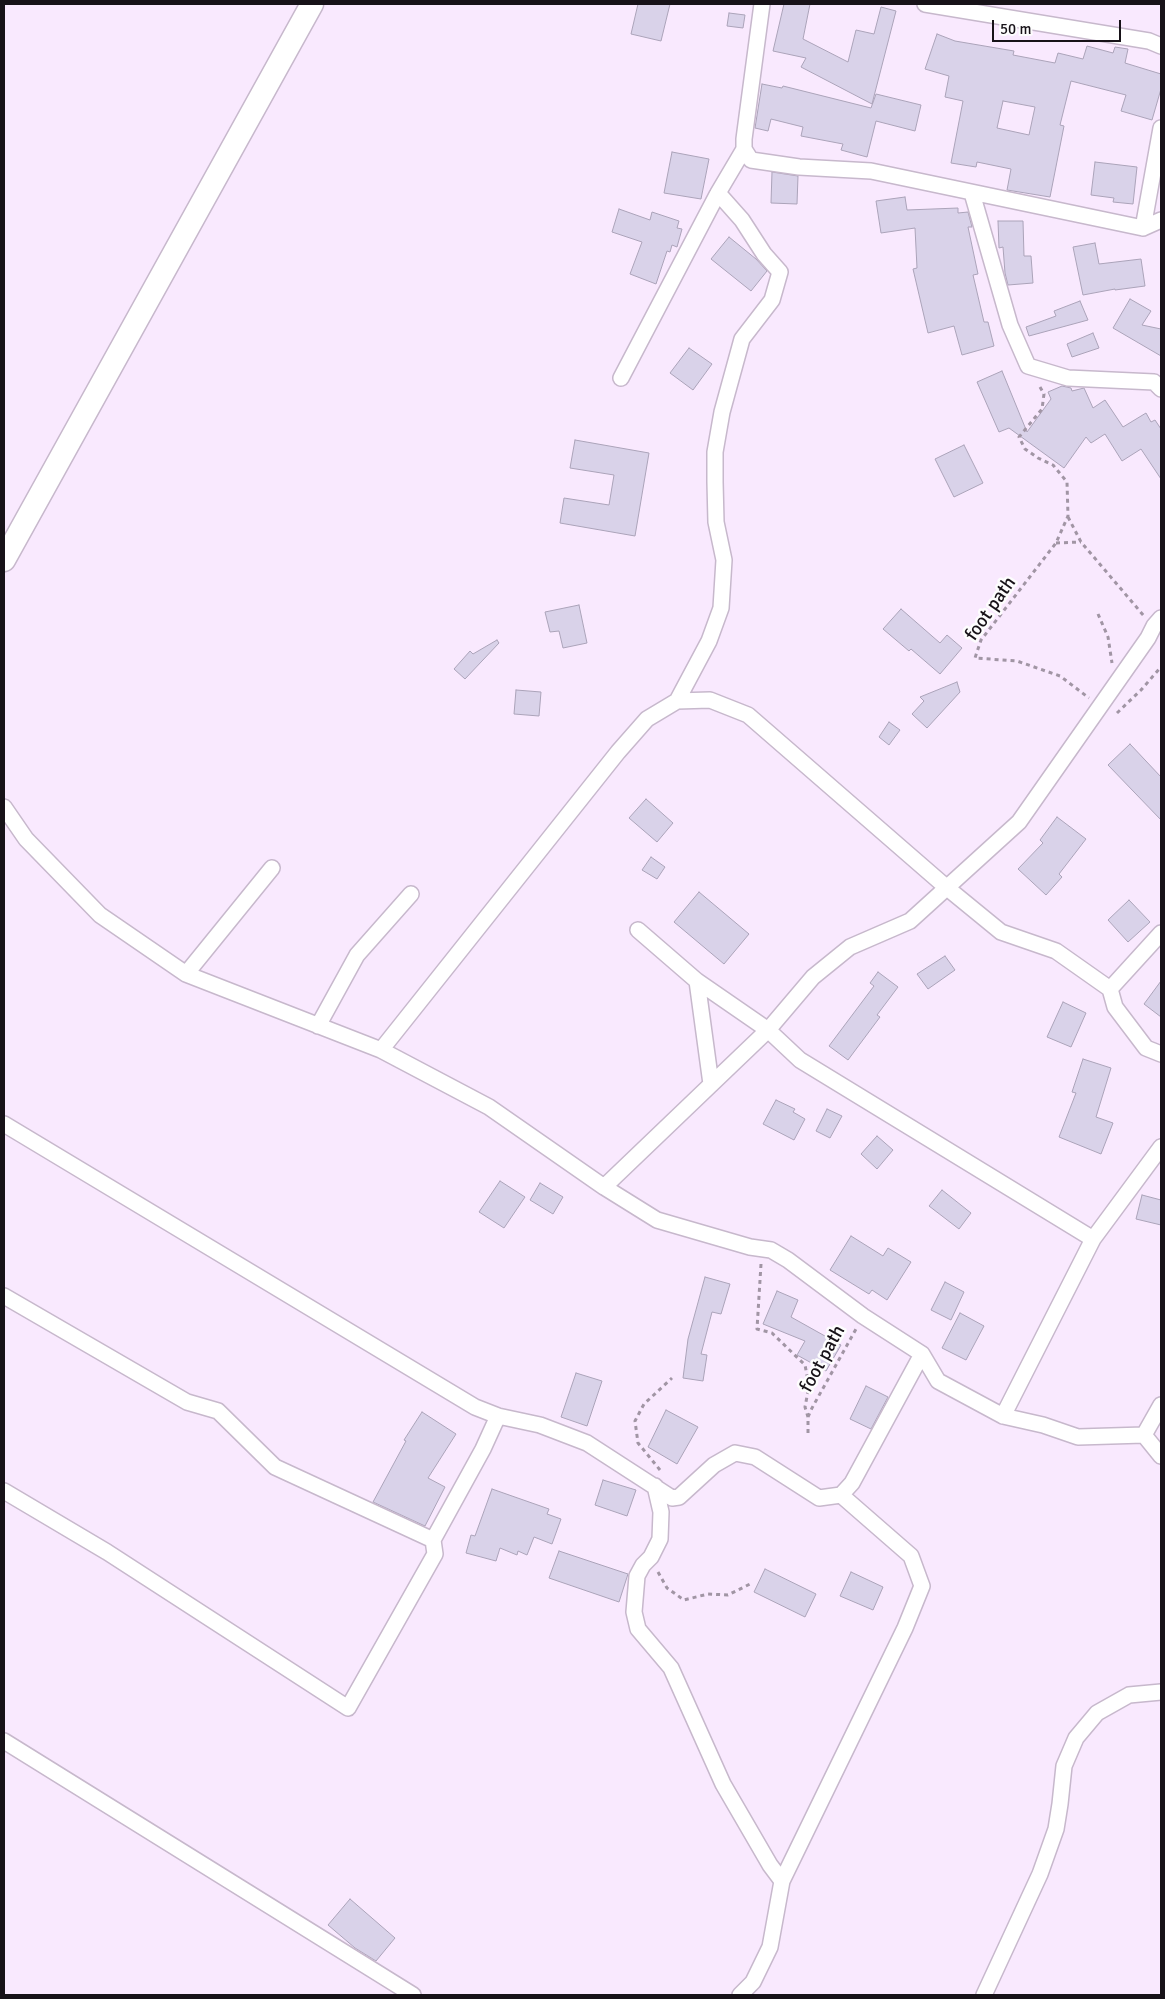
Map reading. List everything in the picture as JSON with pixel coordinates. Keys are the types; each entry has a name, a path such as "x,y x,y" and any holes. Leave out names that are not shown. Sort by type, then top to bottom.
{"main road":[{"path":"4,560 312,4"}],"street":[{"path":"621,378 718,193 744,149 762,4"},
{"path":"924,4 1148,41 1161,46"},
{"path":"1143,228 1161,128"},
{"path":"744,149 751,160 799,167 871,171 1143,228 1161,220"},
{"path":"678,701 709,641 721,608 724,560 716,522 714,482 715,452 722,412 742,339 772,300 780,272 764,254 742,220 718,193"},
{"path":"972,193 1010,325 1028,366 1068,378 1154,382 1161,389"},
{"path":"604,1187 768,1030 813,977 850,947 910,921 946,886 1019,822 1158,622"},
{"path":"381,1050 618,752 647,719 678,701 710,700 748,715 1001,932 1056,951 1110,989 1115,1007 1146,1048 1161,1054"},
{"path":"4,806 26,839 100,915 186,974 381,1050 489,1107 604,1187 658,1220 750,1247 771,1250 788,1260 863,1316 922,1354 938,1381 1003,1416 1043,1425 1078,1437 1144,1435"},
{"path":"186,974 272,868"},
{"path":"318,1026 357,955 411,894"},
{"path":"638,930 697,981 768,1030 800,1060 1093,1239"},
{"path":"1110,989 1161,933"},
{"path":"697,981 711,1084"},
{"path":"4,1124 475,1407 498,1416 540,1425 588,1443 669,1497 679,1497 714,1465 735,1453 755,1457 819,1498 840,1495 852,1483 922,1354"},
{"path":"1003,1416 1093,1239 1161,1148"},
{"path":"4,1296 188,1402 218,1411 274,1467 433,1540"},
{"path":"1144,1435 1161,1405"},
{"path":"4,1492 107,1552 348,1708 435,1554 433,1540 483,1449 498,1416"},
{"path":"1144,1435 1161,1456"},
{"path":"655,1486 661,1512 660,1539 651,1557 643,1565 637,1576 634,1612 638,1629 671,1668 723,1784 770,1865 782,1881"},
{"path":"740,1995 753,1982 770,1947 782,1881 901,1637 922,1586 911,1556 840,1495"},
{"path":"984,1995 1040,1874 1056,1829 1064,1766 1076,1738 1097,1713 1129,1695 1161,1692"},
{"path":"4,1741 413,1995"}],"path":[{"name":"foot path","path":"1028,366 1044,394 1042,409 1019,437 1025,449 1053,465 1067,482 1068,516 1081,542 1141,614 1158,622"},
{"name":"foot path","path":"1068,516 1056,543 981,640 975,658 1017,661 1060,676 1114,715 1141,690 1161,666"},
{"path":"1056,543 1081,542"},
{"name":"foot path","path":"762,1249 757,1329 772,1333 805,1364 809,1386 805,1407 808,1417 808,1433"},
{"name":"foot path","path":"808,1417 863,1316"}],"building":[{"path":"638,4 670,4 661,41 631,34"},
{"path":"784,4 810,4 803,39 848,62 856,30 874,34 881,7 896,11 872,104 801,67 806,58 773,51"},
{"path":"729,13 745,15 743,28 727,26"},
{"path":"937,34 955,41 1014,51 1013,55 1055,63 1058,53 1083,59 1087,46 1113,53 1115,47 1128,49 1125,63 1161,74 1161,89 1152,120 1121,111 1126,95 1071,81 1060,125 1064,126 1050,197 1007,190 1011,169 977,162 976,167 951,163 963,101 945,97 949,76 925,69","holes":["1003,101 1035,107 1029,135 997,128"]},
{"path":"762,84 782,88 783,86 871,108 876,94 921,105 915,131 876,121 867,157 841,150 843,144 801,136 803,127 771,119 768,131 755,128"},
{"path":"672,152 709,159 701,199 664,193"},
{"path":"1095,162 1137,167 1133,204 1113,202 1114,198 1091,195"},
{"path":"772,172 798,176 797,204 771,203"},
{"path":"905,197 907,210 958,208 958,213 968,212 972,227 968,227 978,274 973,275 984,322 988,322 994,346 962,355 954,326 928,333 913,269 917,268 915,228 881,233 876,201"},
{"path":"619,209 650,220 652,212 679,221 677,228 682,229 677,247 672,245 670,252 667,251 656,284 630,274 642,242 612,232"},
{"path":"998,221 1023,221 1024,256 1031,256 1033,283 1008,285 1003,247 999,248"},
{"path":"729,237 756,259 767,271 751,291 711,259"},
{"path":"1095,243 1099,264 1141,259 1145,286 1083,295 1073,247"},
{"path":"1130,299 1151,311 1142,325 1161,329 1161,356 1113,328"},
{"path":"1080,301 1088,320 1029,336 1026,327 1056,316 1054,311"},
{"path":"1093,333 1099,348 1072,357 1067,344"},
{"path":"689,348 712,364 693,390 670,373"},
{"path":"1002,371 1027,432 1051,399 1048,392 1062,386 1071,388 1072,391 1084,388 1093,408 1105,400 1123,427 1146,413 1151,422 1155,420 1161,429 1161,479 1141,449 1122,461 1105,434 1091,443 1086,437 1064,468 1009,428 999,432 977,382"},
{"path":"575,440 649,453 635,536 560,523 564,498 609,505 614,475 570,468"},
{"path":"964,445 983,483 954,497 935,459"},
{"path":"579,605 587,643 563,648 559,631 550,632 545,612"},
{"path":"901,609 940,643 947,635 962,648 940,674 911,649 909,651 883,629"},
{"path":"497,640 499,643 465,679 454,669 470,651 473,654"},
{"path":"957,682 960,692 927,728 912,714 924,701 920,697"},
{"path":"516,690 541,692 539,716 514,714"},
{"path":"889,722 900,730 889,745 879,737"},
{"path":"1130,744 1161,777 1161,820 1108,765"},
{"path":"646,799 673,823 657,842 629,818"},
{"path":"1057,817 1086,839 1059,874 1062,877 1046,895 1018,869 1043,843 1040,840"},
{"path":"651,857 665,867 657,879 642,870"},
{"path":"699,892 749,934 724,964 674,922"},
{"path":"1129,900 1150,922 1128,942 1108,920"},
{"path":"945,956 955,970 928,989 917,974"},
{"path":"878,972 898,987 877,1015 880,1017 848,1060 829,1046 874,986 870,983"},
{"path":"1161,981 1161,1017 1144,1004"},
{"path":"1063,1002 1086,1013 1071,1047 1047,1037"},
{"path":"1083,1059 1111,1068 1096,1117 1113,1123 1101,1154 1059,1137 1076,1093 1072,1092"},
{"path":"776,1100 795,1109 793,1112 805,1119 794,1140 763,1124"},
{"path":"827,1109 842,1116 830,1138 816,1131"},
{"path":"877,1136 893,1150 877,1169 861,1154"},
{"path":"500,1181 525,1197 504,1228 479,1212"},
{"path":"540,1183 563,1197 553,1214 530,1200"},
{"path":"942,1190 971,1213 959,1229 929,1206"},
{"path":"1142,1195 1161,1200 1161,1225 1136,1219"},
{"path":"851,1236 883,1256 888,1248 911,1262 887,1300 872,1290 869,1294 830,1270"},
{"path":"705,1277 730,1284 721,1314 712,1312 701,1354 707,1355 703,1381 683,1378 688,1339"},
{"path":"945,1282 964,1292 951,1320 931,1310"},
{"path":"777,1291 798,1300 791,1317 841,1345 826,1371 797,1355 805,1341 763,1324"},
{"path":"960,1313 984,1326 966,1360 942,1348"},
{"path":"576,1373 602,1381 587,1426 561,1417"},
{"path":"866,1386 888,1397 871,1429 850,1419"},
{"path":"666,1410 698,1427 677,1464 648,1447"},
{"path":"422,1412 456,1434 428,1478 445,1487 425,1526 373,1502 406,1441 404,1440"},
{"path":"603,1480 636,1490 627,1516 595,1505"},
{"path":"492,1489 549,1509 547,1514 561,1519 552,1544 534,1537 527,1555 518,1551 517,1555 500,1548 496,1561 466,1553 471,1535 475,1536"},
{"path":"559,1551 628,1574 619,1602 549,1578"},
{"path":"765,1569 816,1594 805,1617 754,1592"},
{"path":"851,1572 883,1587 873,1610 840,1596"},
{"path":"350,1899 395,1938 376,1961 355,1948 328,1925"}]}
